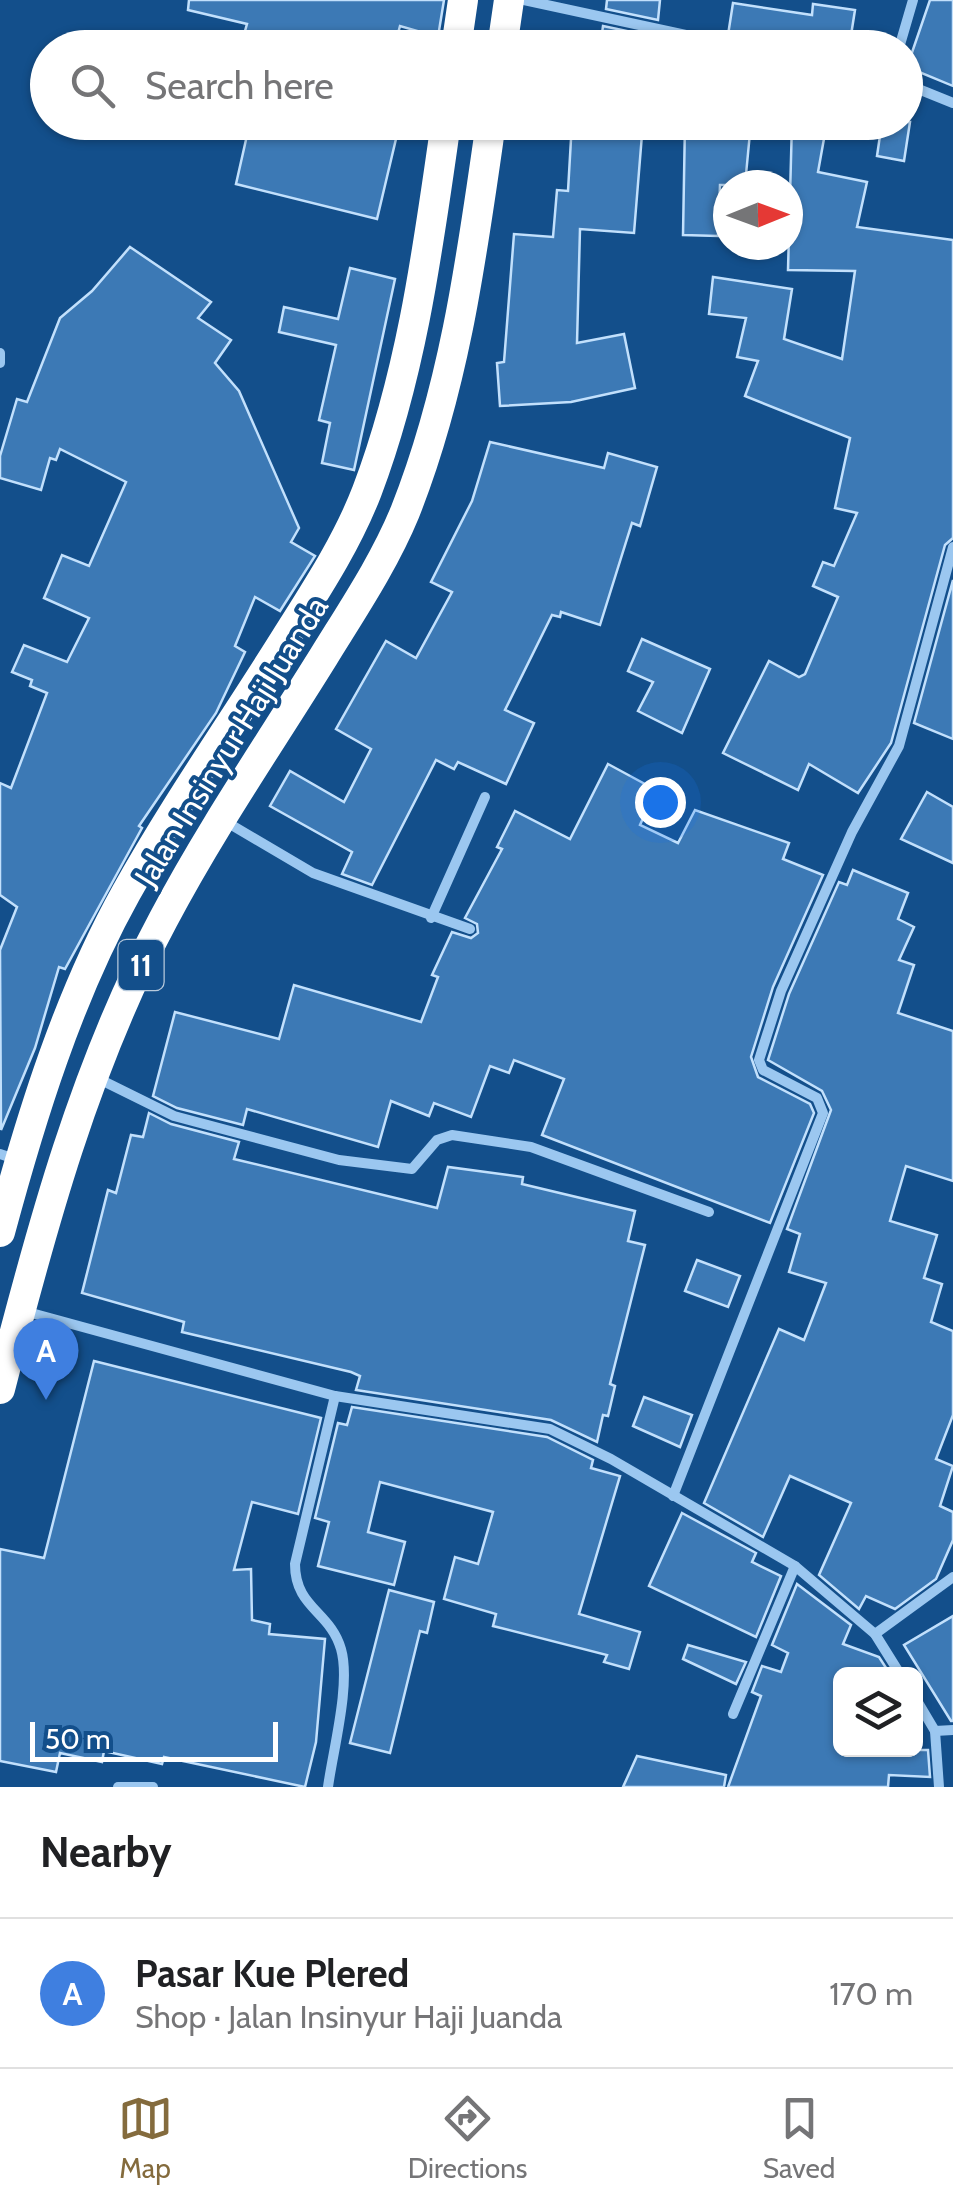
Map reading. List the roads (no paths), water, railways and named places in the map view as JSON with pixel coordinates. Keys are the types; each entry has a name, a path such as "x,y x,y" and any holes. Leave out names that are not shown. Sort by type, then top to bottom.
{"highway":[{"path":"459,30 463,0"},
{"path":"505,30 509,0"},
{"name":"Jalan Insinyur Haji Juanda","path":"0,1232 10,1157 126,893 335,559 366,492 401,386 423,284 443,140"},
{"name":"Jalan Insinyur Haji Juanda","path":"0,1389 60,1170 94,1077 163,920 372,580 404,513 442,403 462,316 488,140"}],"street":[{"path":"524,0 663,30"},
{"path":"904,30 913,0"},
{"path":"923,91 953,104"},
{"path":"0,352 0,363"},
{"path":"673,1496 822,1112 818,1098 762,1070 758,1060 781,991 899,746 953,547"},
{"path":"431,918 485,798"},
{"path":"222,819 314,873 470,929"},
{"path":"94,1077 174,1116 339,1160 412,1168 437,1140 452,1135 531,1147 709,1212"},
{"path":"20,1310 335,1396 550,1428 795,1566 875,1634 896,1667"},
{"path":"328,1787 344,1670 333,1629 304,1601 295,1583 295,1564 335,1396"},
{"path":"732,1714 795,1566"},
{"path":"875,1634 953,1578"},
{"path":"923,1710 936,1731 939,1787"},
{"path":"936,1731 953,1730"},
{"path":"118,1787 152,1787"}],"place":[{"name":"Pasar Kue Plered","path":"46,1400"}]}
